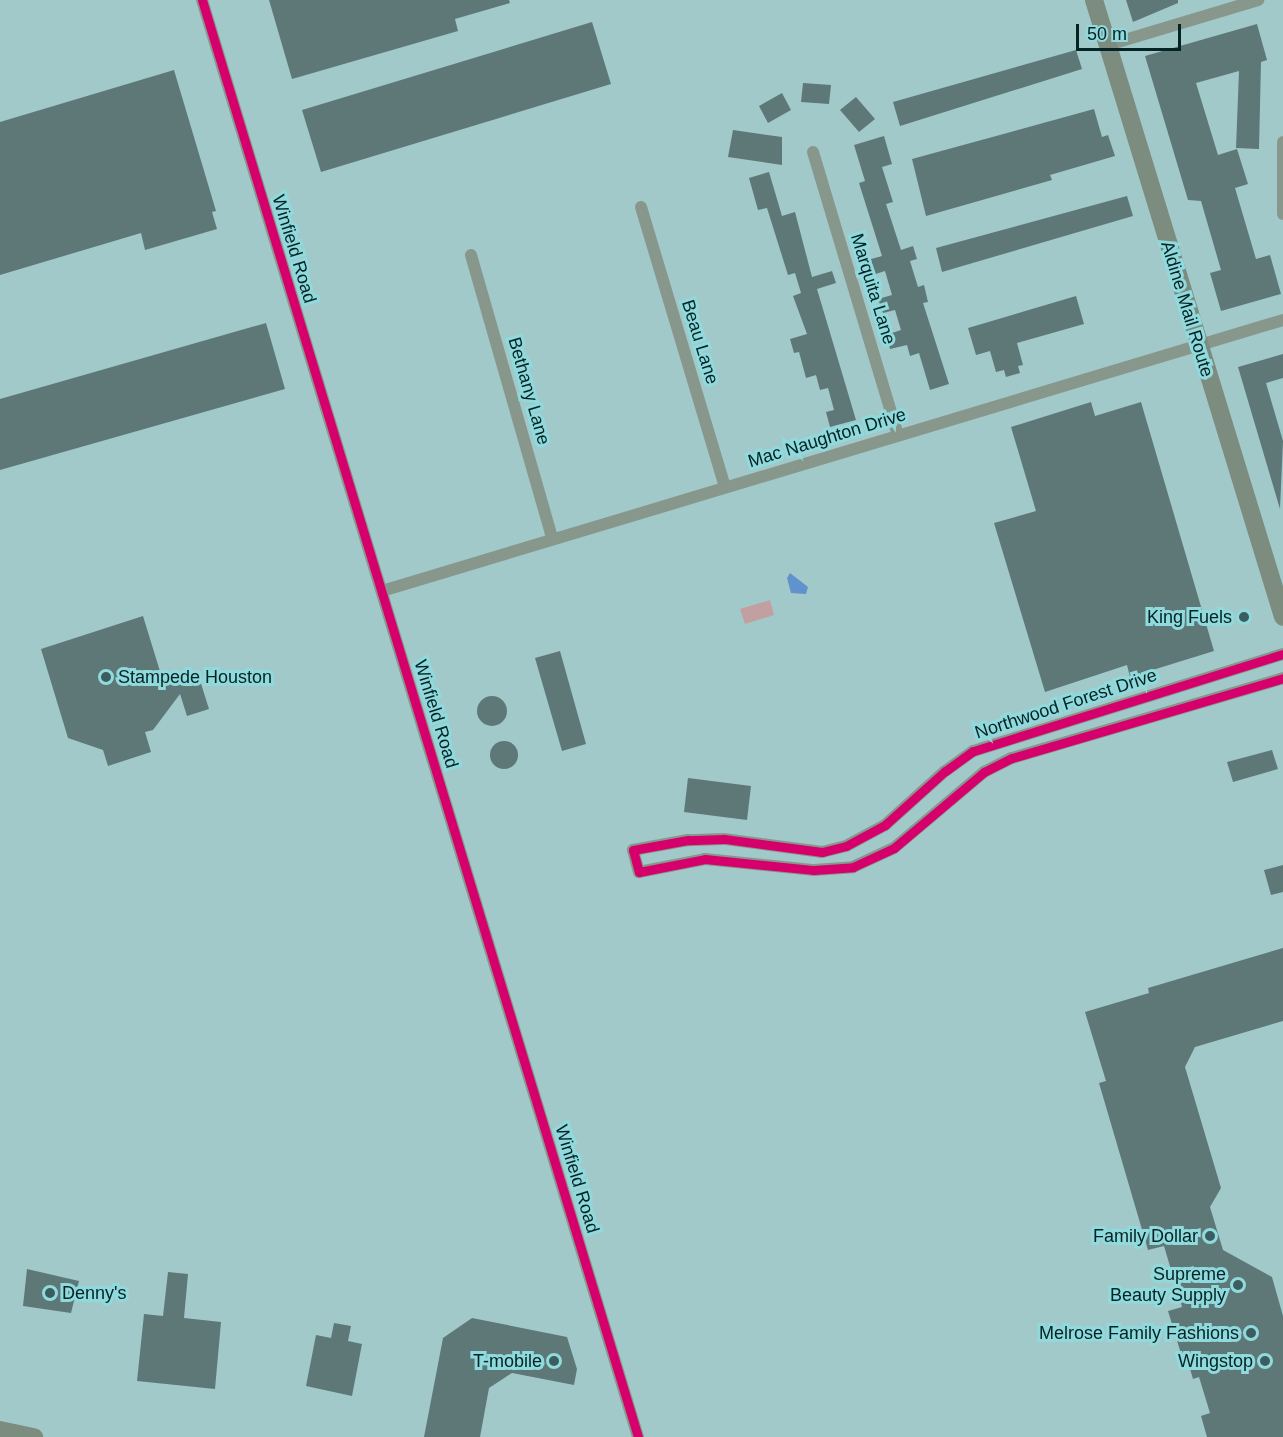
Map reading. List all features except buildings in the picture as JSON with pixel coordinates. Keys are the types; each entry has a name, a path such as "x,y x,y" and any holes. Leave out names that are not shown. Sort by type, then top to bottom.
{"main road":[{"name":"Aldine Mail Route","path":"1094,0 1197,344 1283,617"},
{"path":"0,1430 34,1437"}],"street":[{"name":"Winfield Road","path":"202,0 638,1437"},
{"path":"1108,45 1258,0"},
{"path":"1283,142 1283,213"},
{"name":"Marquita Lane","path":"813,152 898,436"},
{"name":"Beau Lane","path":"641,207 725,488"},
{"name":"Bethany Lane","path":"471,255 552,537"},
{"name":"Mac Naughton Drive","path":"382,591 552,537 725,488 1197,344 1283,320"},
{"name":"Northwood Forest Drive","path":"1283,654 1005,739 973,751 945,771 885,825 846,846 822,852 712,839 633,850 639,872 705,859 814,870 853,867 894,848 984,772 1012,758 1283,678"},
{"name":"Northwood Forest Drive","path":"1005,739 1012,758"},
{"path":"846,846 853,867"}],"shaded area":[{"path":"770,600 774,615 745,624 740,609"}],"water":[{"path":"790,573 808,587 806,594 791,593 787,578"}],"cycle path":[{"path":"202,0 638,1437"},
{"path":"1283,654 973,751 945,771 885,825 846,846 822,852 724,839 688,840 633,850 639,872 705,859 814,870 853,867 894,848 984,772 1012,758 1283,678"}],"place":[{"name":"King Fuels","path":"1244,617"},
{"name":"Stampede Houston","path":"106,677"},
{"name":"Family Dollar","path":"1210,1236"},
{"name":"Supreme Beauty Supply","path":"1238,1285"},
{"name":"Denny's","path":"50,1293"},
{"name":"Melrose Family Fashions","path":"1251,1333"},
{"name":"T-mobile","path":"554,1361"},
{"name":"Wingstop","path":"1265,1361"}]}
